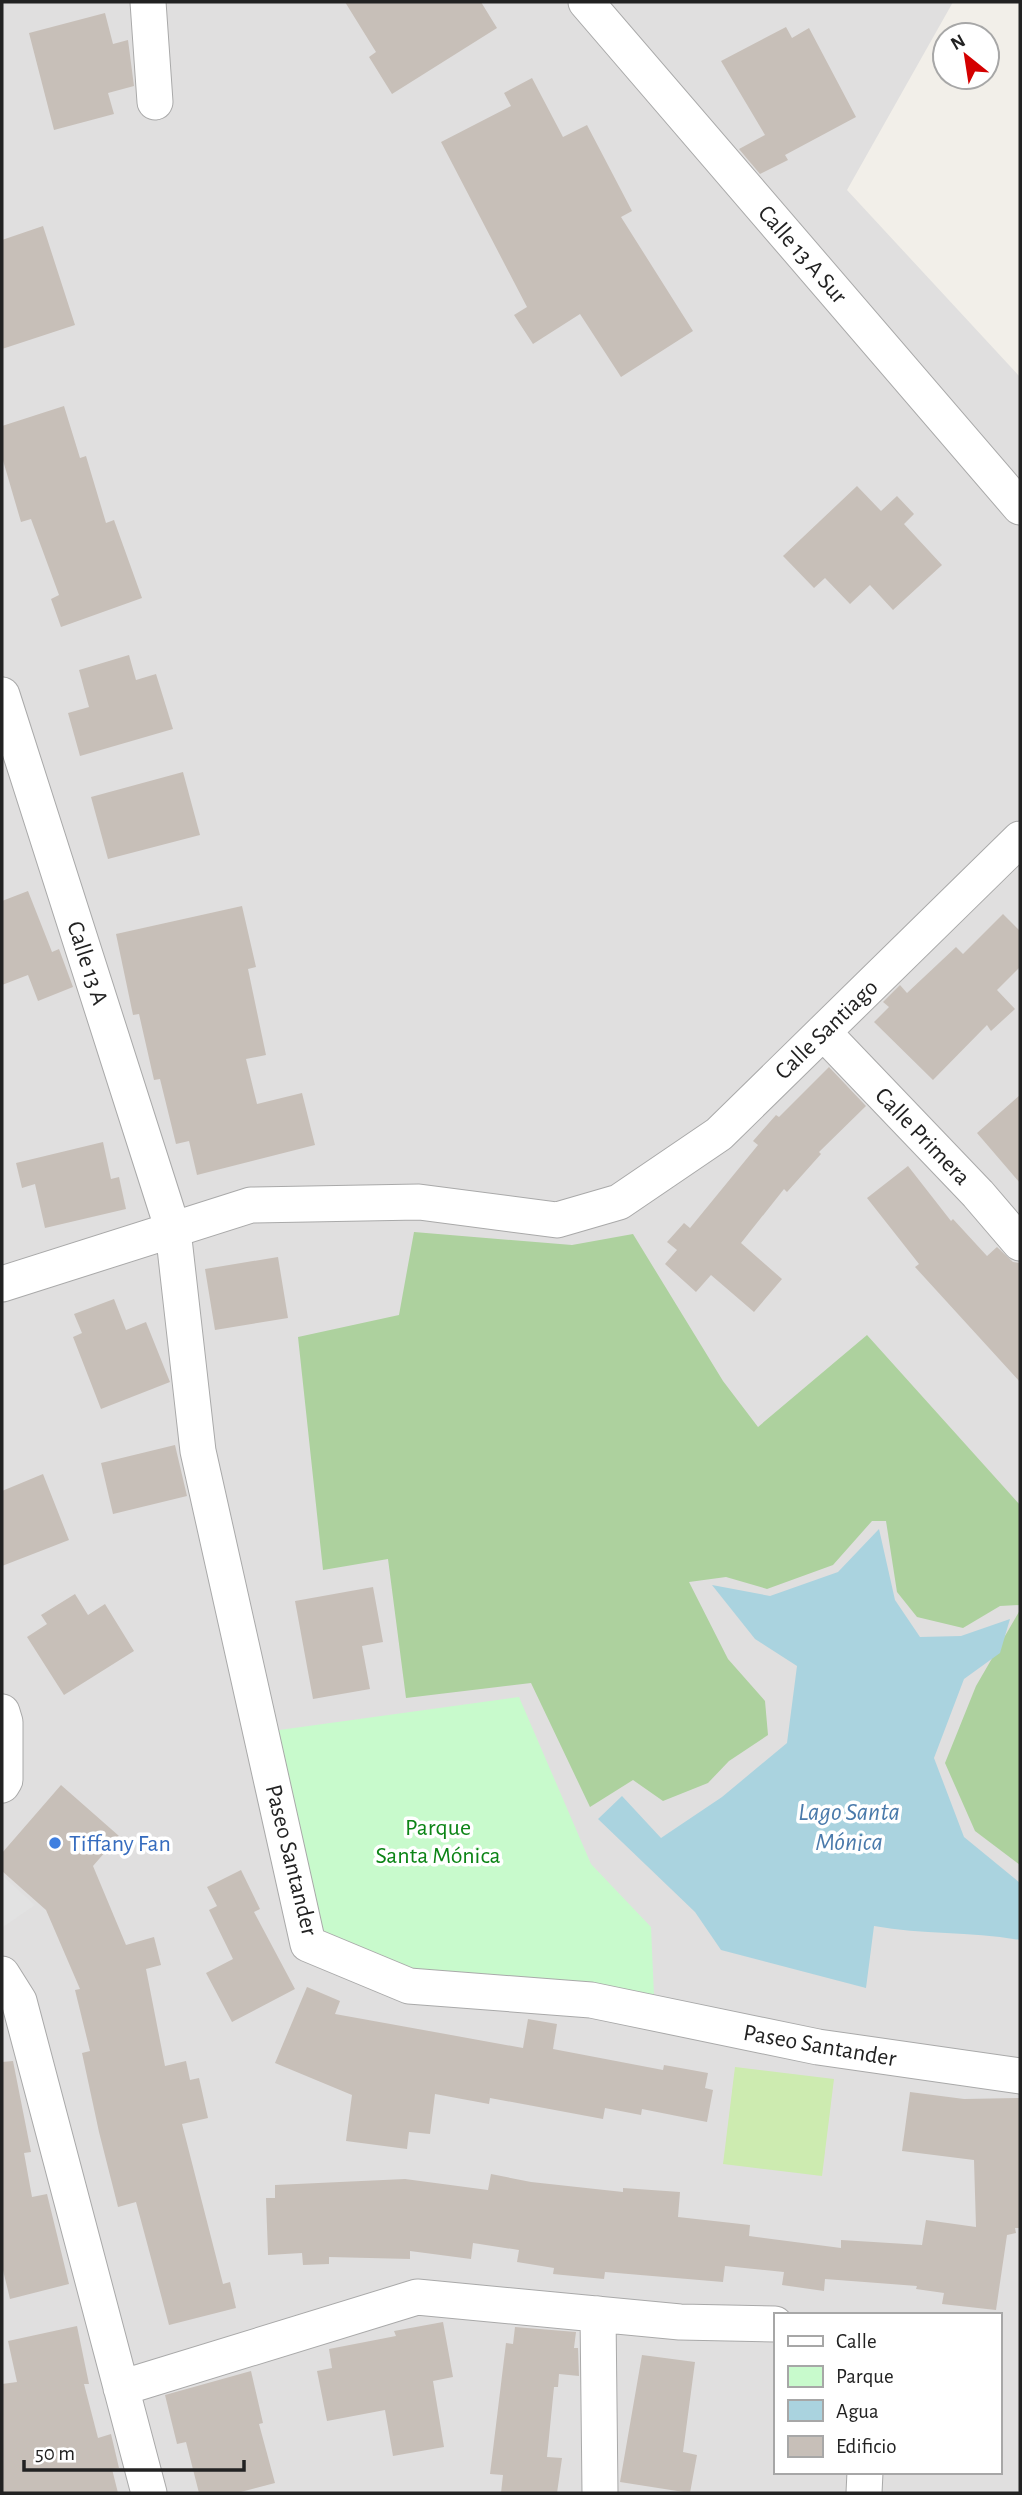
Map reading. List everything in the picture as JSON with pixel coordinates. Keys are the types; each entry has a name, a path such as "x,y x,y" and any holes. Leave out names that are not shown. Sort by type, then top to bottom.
{"street":[{"path":"148,2 155,102"},
{"name":"Calle 13 A Sur","path":"586,2 1020,507"},
{"name":"Calle 13 A","path":"2,695 173,1230"},
{"name":"Calle Santiago","path":"2,1284 251,1205 419,1202 558,1220 619,1202 719,1134 1020,839"},
{"name":"Calle Primera","path":"822,1032 978,1194 1020,1243"},
{"name":"Paseo Santander","path":"173,1230 198,1451 308,1944 409,1986 591,2000 818,2047 1020,2076"},
{"path":"2,1712 5,1722 5,1780 2,1785"},
{"path":"2,1974 19,2001 149,2493"},
{"path":"121,2388 416,2297 680,2322 774,2324"},
{"path":"598,2314 600,2493"},
{"path":"864,2474 864,2493"}],"shaded area":[{"path":"2,2 953,2 942,21 931,21 931,41 847,190 1020,377 1020,2493 2,2493"},
{"path":"2,1875 35,1905 3,1927 2,1925"}],"green space":[{"path":"414,1232 572,1245 633,1234 723,1381 758,1427 867,1335 1020,1505 1020,1605 1000,1606 963,1628 917,1617 897,1592 886,1521 872,1521 833,1565 767,1589 726,1577 689,1582 728,1659 765,1701 768,1735 729,1761 708,1783 663,1801 633,1780 590,1807 531,1683 406,1698 388,1559 323,1570 298,1337 399,1315"},
{"path":"1020,1610 1020,1865 975,1831 945,1763 976,1686"},
{"name":"Parque Santa Mónica","path":"519,1697 591,1864 651,1927 654,1996 417,1975 317,1930 272,1731"},
{"path":"735,2067 834,2079 822,2176 723,2164"}],"water":[{"name":"Lago Santa Mónica","path":"879,1529 895,1600 920,1637 961,1636 1010,1619 1000,1653 964,1679 934,1758 964,1837 1020,1883 1020,1940 874,1926 866,1988 721,1950 695,1912 598,1819 622,1796 661,1838 722,1797 787,1743 797,1666 755,1639 712,1585 770,1596 838,1572"}],"building":[{"path":"345,2 481,2 497,28 392,94 369,57 376,52"},
{"path":"105,13 113,44 128,40 134,86 108,93 114,114 54,130 29,33"},
{"path":"786,27 792,38 809,28 856,117 785,155 788,160 760,174 739,149 765,135 721,61"},
{"path":"532,78 563,137 587,125 632,211 621,217 693,331 621,377 580,314 533,344 514,315 527,307 441,142 511,106 504,93"},
{"path":"43,226 75,325 2,349 2,240"},
{"path":"64,406 80,458 86,456 106,523 114,520 142,598 61,627 51,599 59,595 31,519 21,522 2,457 2,426"},
{"path":"857,486 881,511 897,496 914,514 904,524 942,565 893,610 870,585 850,604 825,578 814,588 783,556"},
{"path":"129,655 136,680 156,674 173,729 80,756 68,713 89,707 79,670"},
{"path":"183,772 200,835 108,859 91,797"},
{"path":"28,891 52,952 59,949 73,987 38,1001 28,975 2,985 2,901"},
{"path":"242,906 256,967 248,969 266,1055 246,1059 257,1104 302,1093 315,1145 197,1175 189,1141 176,1144 160,1079 154,1080 139,1014 133,1015 116,934"},
{"path":"1003,914 1020,931 1020,967 997,990 1015,1009 991,1031 987,1025 933,1080 874,1022 889,1007 883,1002 900,985 907,993 956,947 963,954"},
{"path":"829,1067 866,1106 819,1152 821,1154 787,1192 784,1189 741,1243 782,1279 754,1312 711,1275 696,1292 665,1264 677,1250 667,1242 684,1223 690,1228 758,1145 753,1141 776,1115 779,1117"},
{"path":"1020,1095 1020,1183 977,1133"},
{"path":"103,1142 111,1179 119,1177 126,1209 45,1228 35,1184 22,1188 16,1163"},
{"path":"908,1166 951,1221 953,1219 987,1256 997,1247 1013,1262 1020,1263 1020,1382 915,1267 919,1264 867,1198"},
{"path":"278,1257 288,1318 215,1330 205,1269"},
{"path":"114,1299 126,1330 146,1322 170,1382 101,1409 73,1337 82,1333 74,1314"},
{"path":"175,1445 187,1496 113,1514 101,1463"},
{"path":"43,1474 69,1540 2,1566 2,1491"},
{"path":"373,1587 383,1642 362,1646 370,1689 313,1699 295,1601"},
{"path":"75,1594 88,1615 105,1604 134,1651 64,1695 27,1637 47,1624 41,1615"},
{"path":"61,1785 119,1836 93,1866 126,1945 154,1937 161,1965 146,1969 165,2066 186,2061 190,2080 199,2078 208,2118 182,2124 223,2284 230,2282 236,2308 169,2325 136,2202 118,2207 82,2053 90,2051 75,1990 80,1989 46,1910 2,1871 2,1853"},
{"path":"241,1870 260,1909 254,1912 295,1989 232,2022 206,1973 233,1959 209,1910 217,1906 207,1887"},
{"path":"307,1987 340,2001 335,2014 523,2048 528,2019 557,2024 553,2049 663,2070 664,2065 708,2073 705,2088 713,2090 707,2122 642,2109 641,2115 605,2108 603,2119 490,2098 489,2104 435,2094 430,2134 409,2132 407,2149 346,2141 352,2095 275,2063"},
{"path":"13,2061 31,2152 24,2153 32,2197 47,2194 69,2284 10,2299 2,2266 2,2062"},
{"path":"910,2092 964,2099 1020,2098 1020,2228 1015,2228 1016,2233 1007,2235 996,2310 942,2304 944,2293 916,2289 917,2286 825,2279 824,2291 782,2285 784,2272 725,2266 723,2282 605,2272 604,2279 553,2274 554,2268 517,2262 519,2250 473,2243 471,2259 410,2251 410,2259 329,2257 329,2264 303,2265 302,2253 268,2255 266,2198 275,2198 275,2185 405,2179 488,2190 491,2174 531,2182 623,2192 623,2188 680,2192 678,2217 750,2225 749,2236 841,2248 841,2240 922,2245 926,2220 976,2227 974,2160 902,2151"},
{"path":"443,2322 453,2377 433,2381 444,2447 393,2456 385,2410 327,2421 317,2371 332,2368 329,2349 396,2336 394,2331"},
{"path":"77,2326 89,2384 84,2384 98,2438 111,2434 119,2468 112,2469 118,2493 2,2493 2,2384 17,2382 8,2341"},
{"path":"515,2327 576,2332 574,2348 578,2348 579,2376 559,2374 558,2387 554,2387 547,2457 562,2458 557,2493 501,2493 503,2475 490,2474 506,2343 513,2344"},
{"path":"642,2355 695,2362 683,2452 697,2455 690,2493 620,2482"},
{"path":"251,2371 263,2423 259,2424 275,2483 237,2493 199,2493 186,2442 177,2444 165,2395"}],"place":[{"name":"Tiffany Fan","path":"55,1843"}]}
